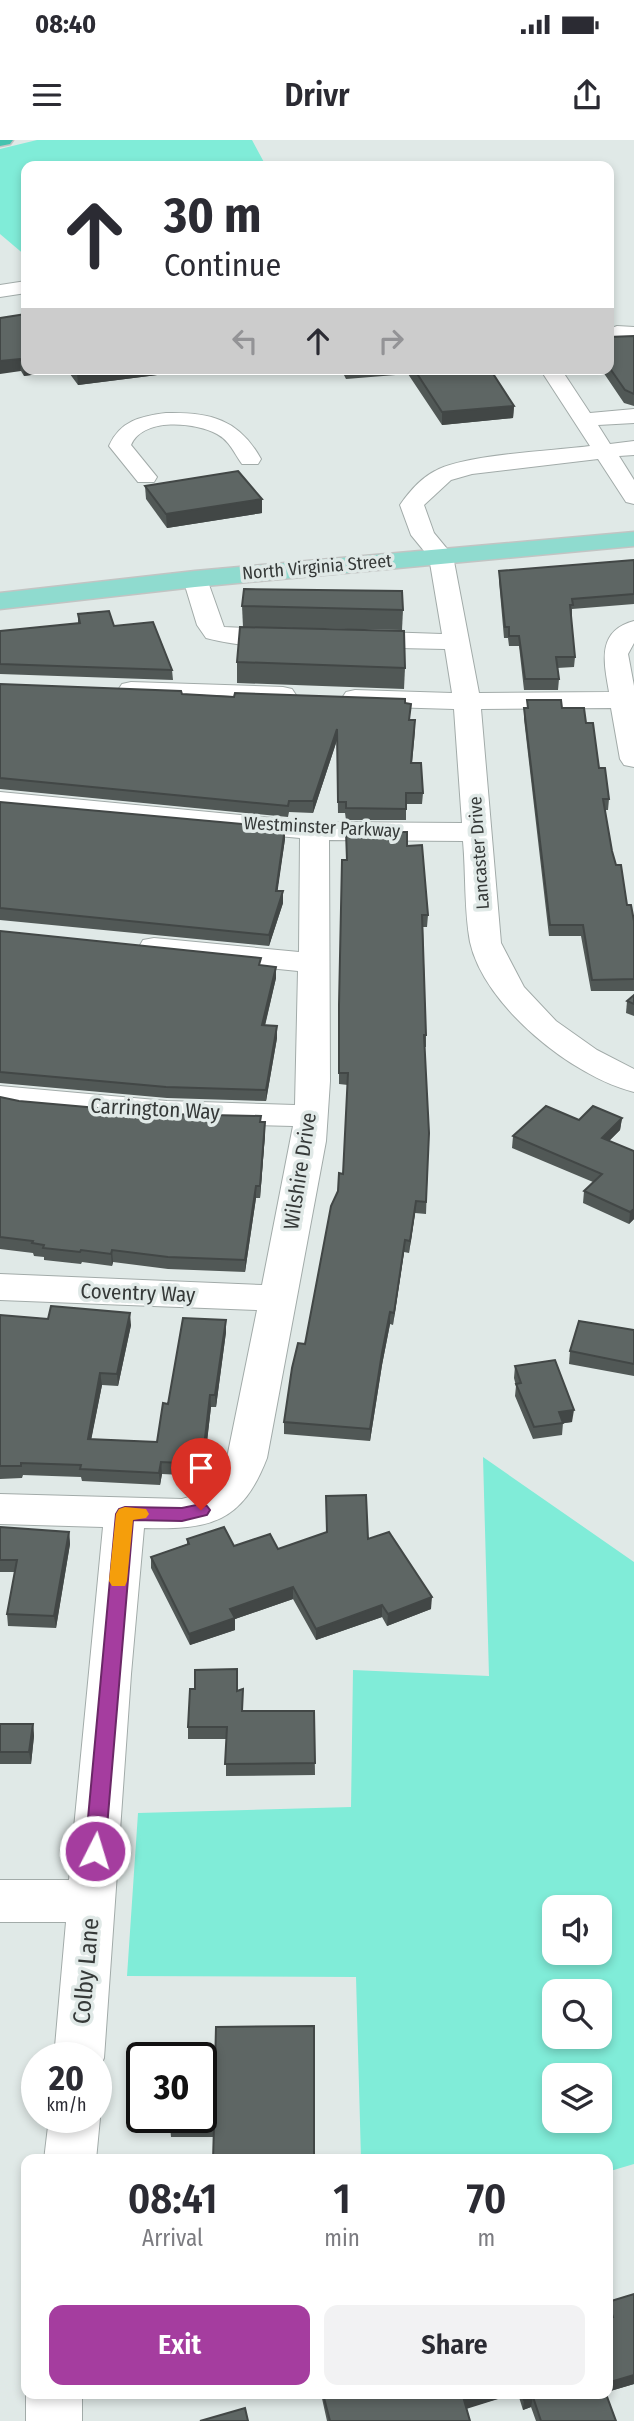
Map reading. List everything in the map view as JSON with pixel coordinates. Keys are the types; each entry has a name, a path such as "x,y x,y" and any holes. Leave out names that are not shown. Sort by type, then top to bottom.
{"main road":[{"name":"North Virginia Street","path":"0,601 195,579 634,539"}],"street":[{"path":"0,291 21,287"},
{"path":"554,375 633,495"},
{"path":"583,420 634,416"},
{"path":"146,477 120,446 125,434 137,426 165,419 193,419 215,425 235,436 250,459"},
{"path":"441,556 423,535 412,505 422,492 443,475 470,467 634,448"},
{"name":"Lancaster Drive","path":"441,556 467,700 485,943 511,995 535,1021 565,1044 634,1082"},
{"path":"195,579 215,634 233,637 457,642"},
{"path":"634,629 620,642 615,653 634,759"},
{"path":"103,688 431,701 623,700"},
{"name":"Westminster Parkway","path":"0,801 315,831 477,832"},
{"name":"Wilshire Drive","path":"125,1514 182,1514 201,1510 222,1500 237,1485 247,1458 276,1298 309,1141 313,1081 315,831"},
{"path":"124,944 312,963"},
{"name":"Coventry Way","path":"0,1287 276,1298"},
{"path":"0,1509 125,1514"},
{"name":"Colby Lane","path":"80,2042 109,1674 125,1514"},
{"path":"0,1901 91,1901"},
{"path":"71,2154 73,2133"},
{"path":"54,2399 54,2421"}],"lane":[{"name":"Carrington Way","path":"0,1096 167,1112 310,1116"}],"green space":[{"path":"37,140 252,140 263,161 21,161 21,252 0,234 0,149"},
{"path":"483,1457 634,1562 634,2164 613,2170 613,2154 361,2154 356,1977 127,1976 138,1813 351,1807 353,1670 489,1676"}],"building":[{"path":"21,315 21,360 0,361 0,318"},
{"path":"634,336 634,394 625,390 614,374 614,337"},
{"path":"418,375 494,375 514,406 442,412"},
{"path":"238,471 262,499 166,514 145,486"},
{"path":"634,560 634,594 572,599 573,605 570,605 575,657 556,657 559,679 525,679 519,636 509,636 509,627 505,627 499,571"},
{"path":"244,589 402,591 403,610 242,606"},
{"path":"109,611 114,626 153,622 172,670 0,664 0,631 80,623 78,614"},
{"path":"240,627 404,631 405,668 237,662"},
{"path":"0,684 181,691 182,694 234,697 235,693 405,699 405,703 411,704 409,720 415,720 411,763 421,763 423,793 406,793 406,809 346,808 346,802 338,802 337,729 313,801 289,801 288,806 0,778"},
{"path":"527,700 561,700 562,708 584,708 586,723 593,723 599,768 605,768 609,799 603,799 612,851 616,865 621,865 627,905 631,905 634,921 634,979 592,980 583,925 550,925 524,708 528,708"},
{"path":"0,802 285,828 276,891 283,891 269,935 0,908"},
{"path":"346,832 407,832 407,846 422,845 428,915 422,915 429,1133 426,1202 416,1201 410,1241 405,1240 394,1313 390,1312 370,1429 284,1422 292,1368 298,1343 305,1344 331,1206 338,1191 339,1173 343,1174 348,1073 339,1073 339,1005 342,860 347,860"},
{"path":"0,931 261,958 259,965 276,967 262,1025 277,1026 266,1090 166,1087 0,1072"},
{"path":"634,995 634,1004 627,1001"},
{"path":"0,1097 166,1114 261,1116 260,1122 265,1122 260,1186 256,1186 245,1260 168,1257 112,1250 111,1254 80,1252 43,1248 44,1245 32,1243 33,1241 0,1237"},
{"path":"546,1106 579,1120 593,1106 622,1118 602,1138 634,1151 634,1209 630,1212 584,1191 602,1174 513,1136"},
{"path":"51,1306 130,1313 117,1374 100,1373 88,1439 157,1442 163,1403 168,1404 183,1318 226,1320 215,1395 210,1395 202,1464 161,1462 159,1473 80,1469 81,1465 21,1463 21,1466 0,1466 0,1315 48,1319"},
{"path":"579,1321 634,1330 634,1364 570,1351"},
{"path":"555,1360 574,1410 559,1412 563,1423 534,1427 516,1384 521,1383 515,1366"},
{"path":"366,1495 368,1539 389,1532 432,1597 388,1614 382,1605 316,1629 293,1587 230,1609 235,1618 189,1634 151,1557 189,1544 187,1539 224,1527 234,1546 270,1534 278,1549 327,1532 326,1496"},
{"path":"0,1527 69,1532 54,1616 7,1614 17,1560 0,1560"},
{"path":"237,1669 237,1691 243,1689 242,1711 314,1711 315,1763 225,1764 227,1727 188,1727 190,1689 195,1689 195,1670"},
{"path":"0,1724 33,1724 29,1752 0,1752"},
{"path":"314,2026 314,2154 213,2154 214,2133 217,2133 216,2027"},
{"path":"634,2294 634,2375 613,2381 613,2317 613,2300"},
{"path":"324,2399 467,2399 464,2400 470,2421 330,2421"},
{"path":"534,2399 608,2399 616,2421 541,2421"},
{"path":"245,2408 248,2421 200,2421"}],"slow traffic":[{"path":"118,1581 125,1514 140,1514"}],"route":[{"path":"95,1851 125,1514 182,1514 201,1510"}]}
